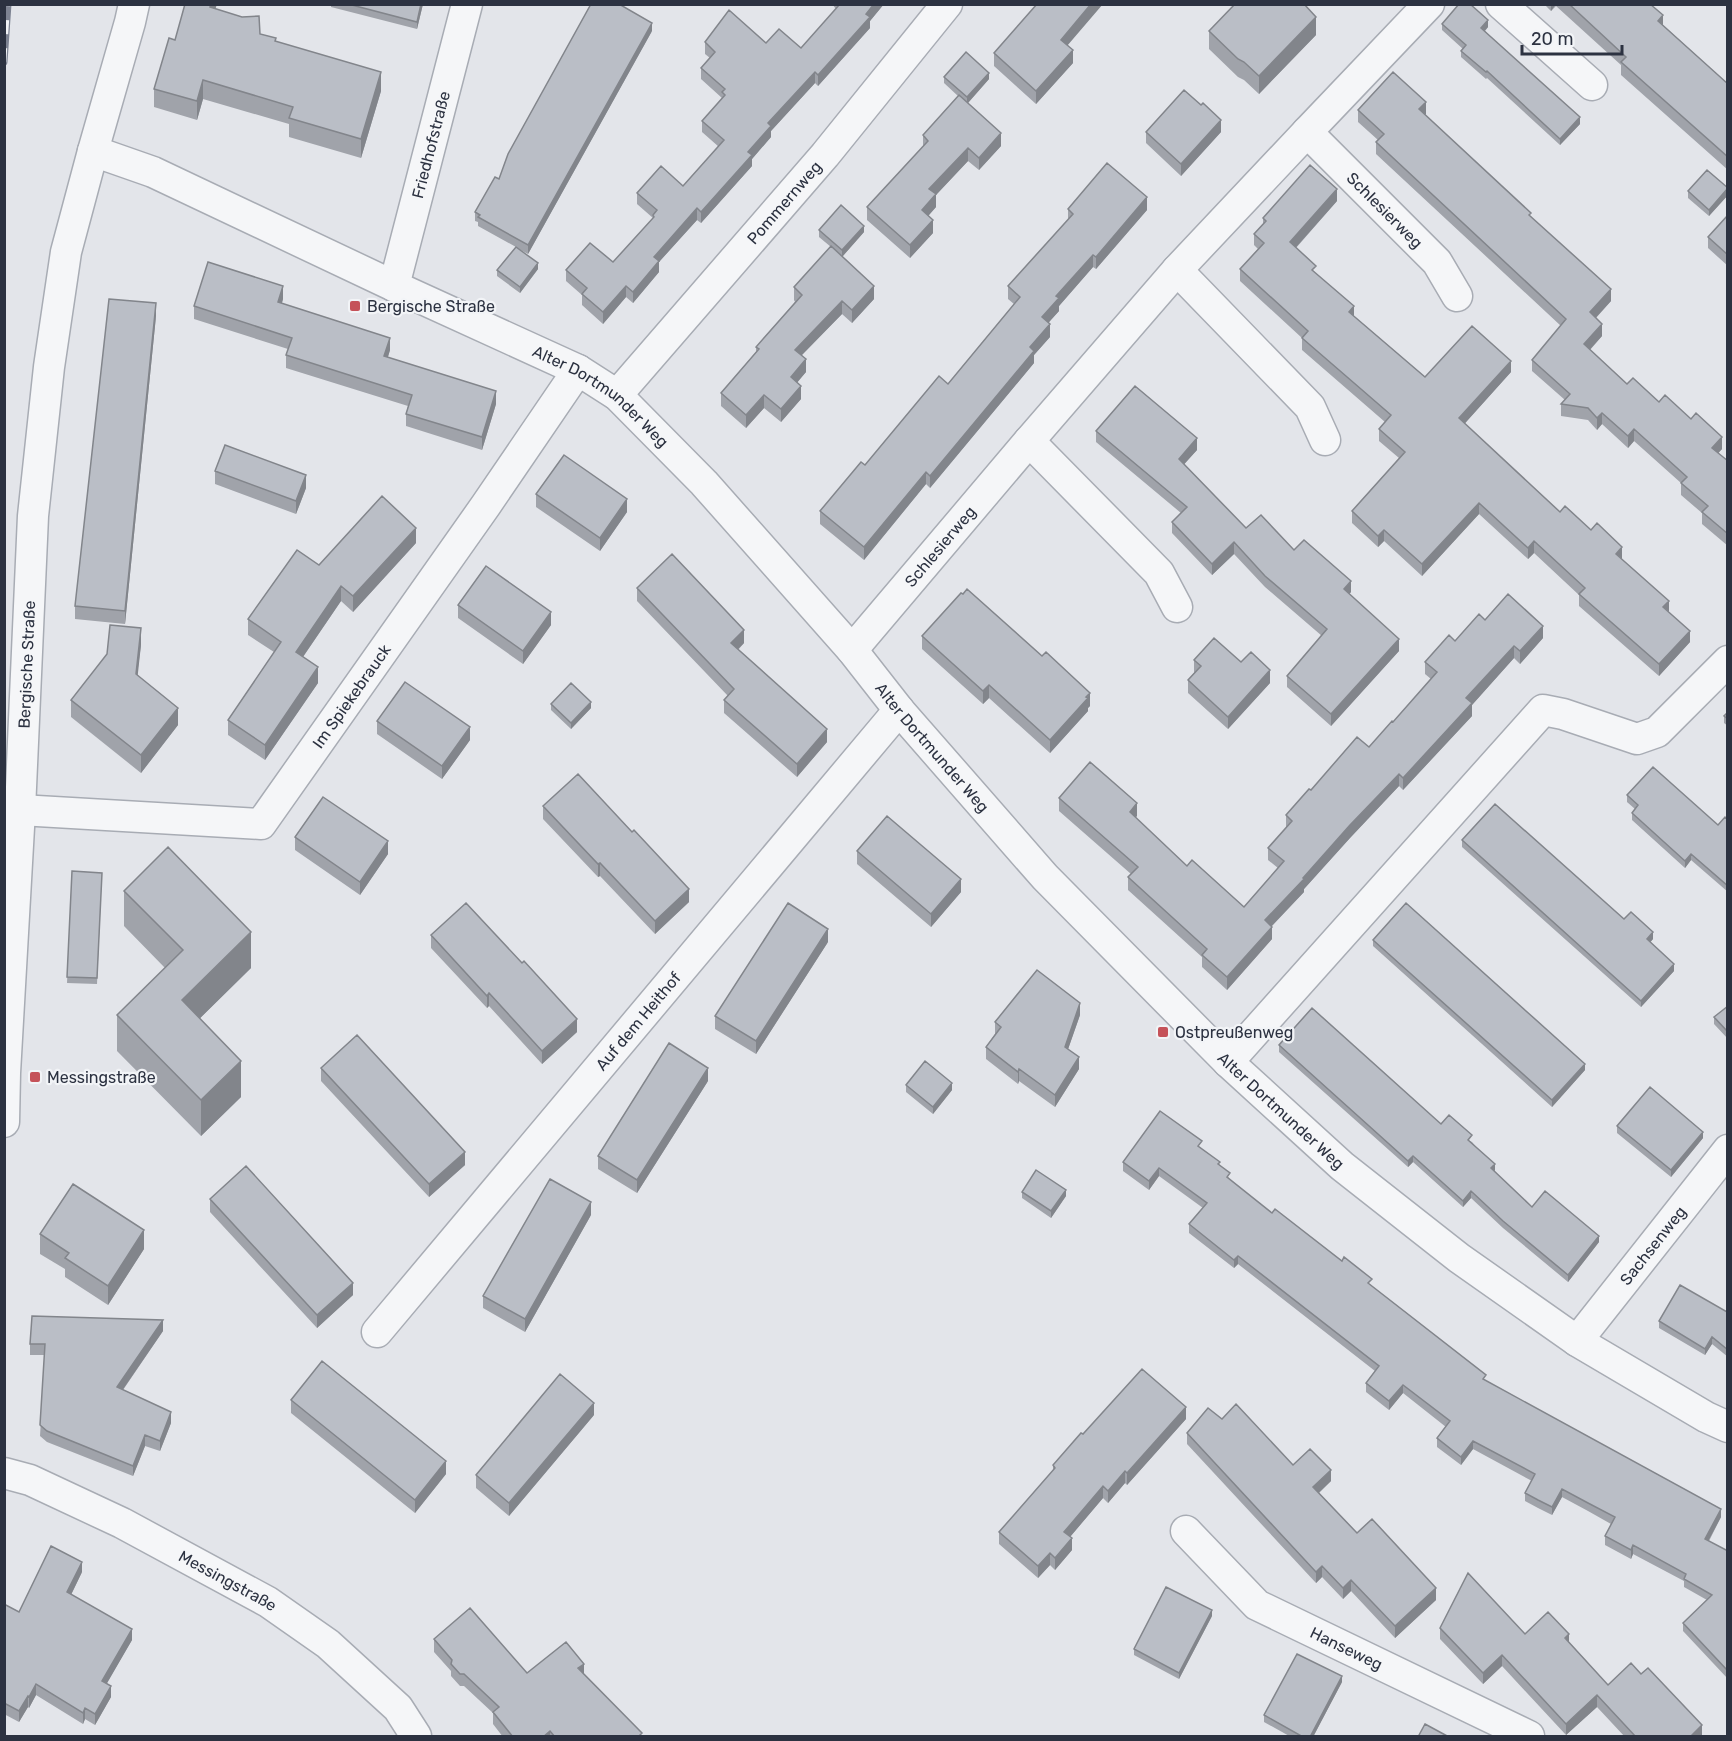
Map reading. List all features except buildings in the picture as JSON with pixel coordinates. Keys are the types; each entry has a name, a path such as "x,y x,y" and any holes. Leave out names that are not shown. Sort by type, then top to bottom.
{"street":[{"name":"Bergische Straße","path":"4,1122 34,505 49,367 66,252 134,4"},
{"name":"Friedhofstraße","path":"394,286 468,4"},
{"name":"Pommernweg","path":"617,395 825,155 947,4"},
{"name":"Schlesierweg","path":"852,650 1177,270 1429,4"},
{"path":"1502,4 1592,86"},
{"name":"Schlesierweg","path":"1306,132 1437,262 1457,296"},
{"name":"Alter Dortmunder Weg","path":"93,151 153,172 578,370 617,395 704,483 852,650 899,710 1045,877 1228,1062 1342,1166 1459,1258 1577,1341 1706,1417 1728,1427"},
{"path":"1177,270 1310,407 1325,440"},
{"name":"Im Spiekebrauck","path":"20,810 261,824 486,505 578,370"},
{"path":"1029,441 1159,573 1177,607"},
{"path":"1228,1062 1543,711 1563,714 1637,739 1657,732 1728,661"},
{"name":"Auf dem Heithof","path":"377,1332 899,710"},
{"name":"Sachsenweg","path":"1577,1341 1728,1150"},
{"name":"Messingstraße","path":"4,1473 30,1480 123,1523 268,1602 328,1644 398,1708 416,1737"},
{"name":"Hanseweg","path":"1186,1531 1257,1605 1529,1737"}],"railway":[{"path":"4,62 8,4"}],"place":[{"name":"Bergische Straße","path":"355,306"},
{"name":"Ostpreußenweg","path":"1163,1032"},
{"name":"Messingstraße","path":"35,1077"}]}
